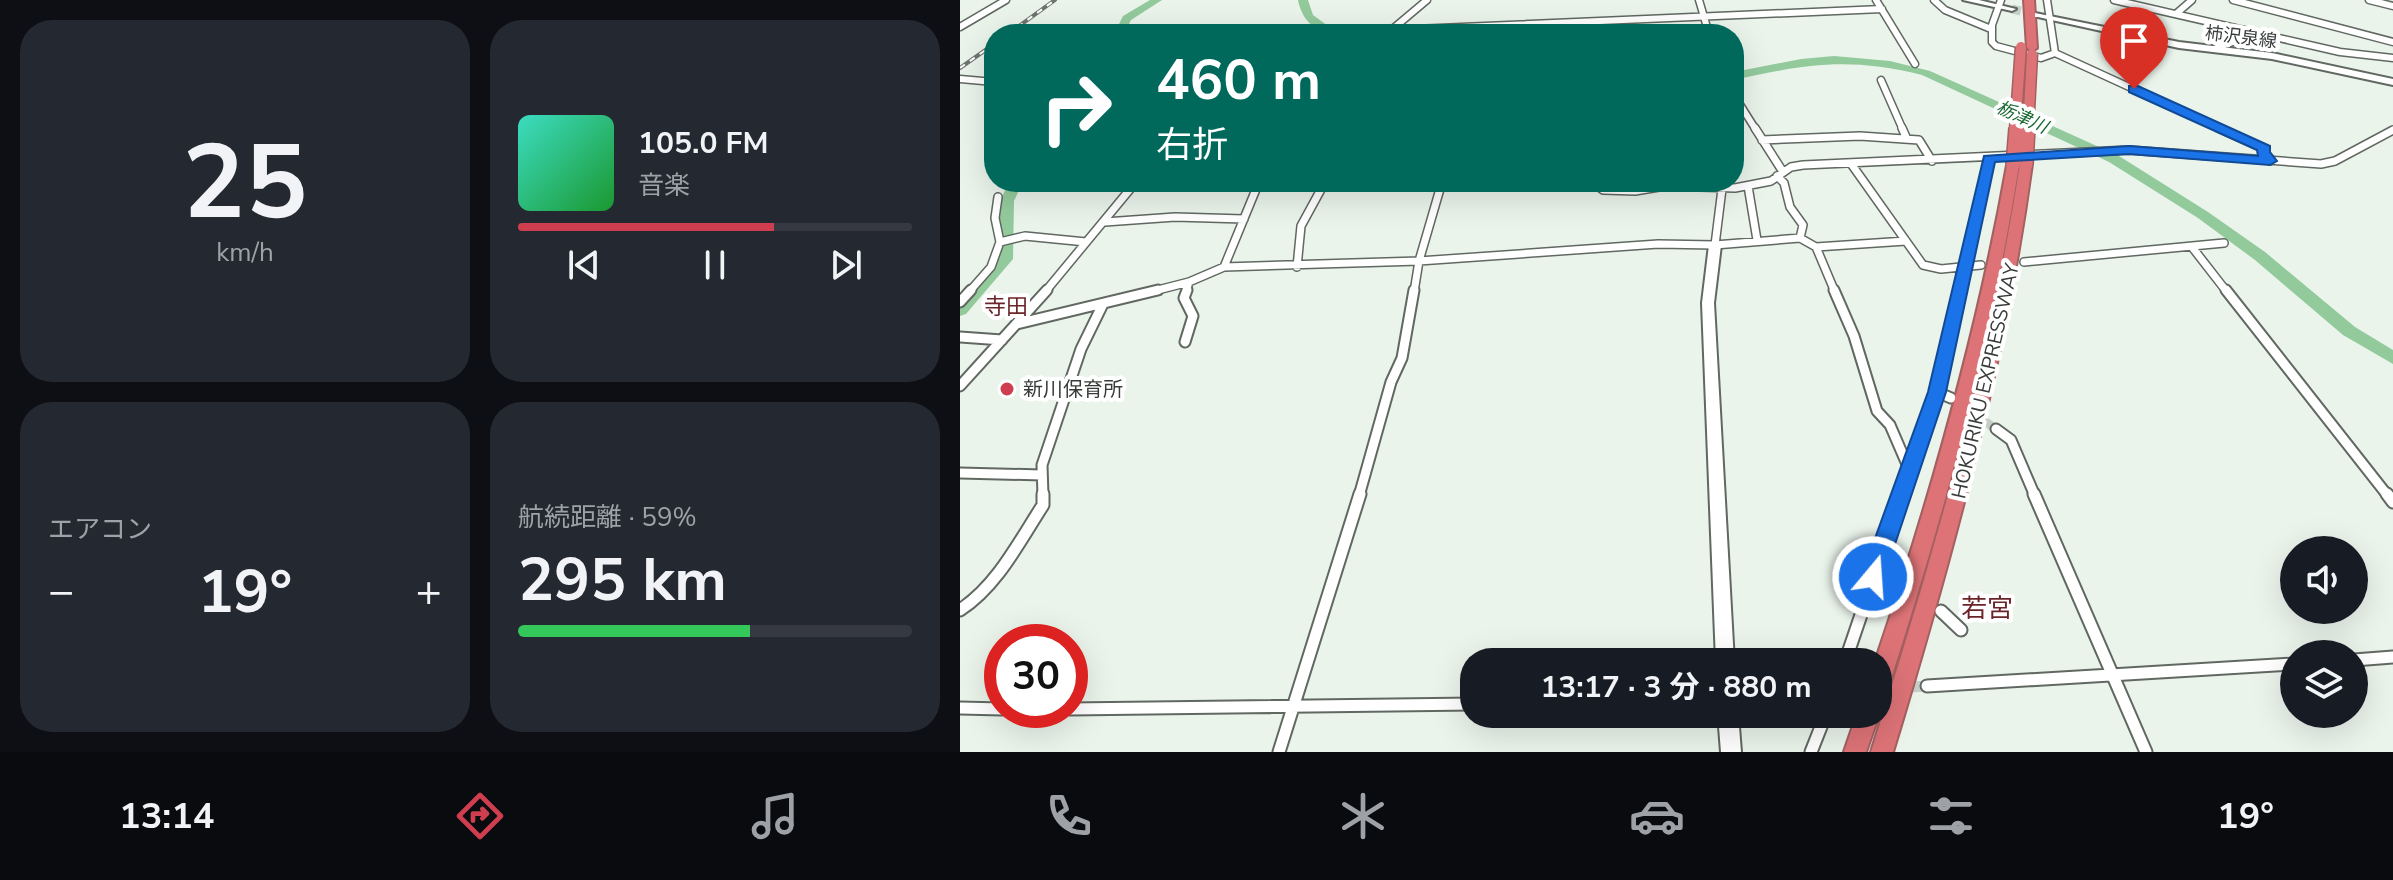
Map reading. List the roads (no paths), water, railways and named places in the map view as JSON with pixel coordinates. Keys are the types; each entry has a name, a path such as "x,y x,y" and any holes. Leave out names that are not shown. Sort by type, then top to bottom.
{"highway":[{"name":"HOKURIKU EXPRESSWAY","path":"2019,0 2026,47"},
{"name":"HOKURIKU EXPRESSWAY","path":"1882,752 1951,526 1977,428 2009,279 2029,0"},
{"name":"HOKURIKU EXPRESSWAY","path":"1889,648 1960,420 2019,164"},
{"path":"1855,752 1863,728"}],"main road":[{"path":"1967,0 2001,3 2012,9"},
{"name":"柿沢泉線","path":"2043,16 2157,41 2288,59 2393,82"},
{"path":"1715,245 1708,303 1724,648"},
{"path":"1729,728 1731,752"}],"street":[{"path":"960,27 1006,0"},
{"path":"1398,24 1427,0"},
{"path":"1699,0 1706,24"},
{"path":"1876,0 1915,59 1915,64"},
{"path":"1934,0 1945,10 1991,29"},
{"path":"2047,0 2043,16 2055,53"},
{"path":"2114,0 2340,52 2393,58"},
{"path":"2177,13 2192,0"},
{"path":"2233,0 2393,42"},
{"path":"2369,0 2393,6"},
{"path":"2001,3 1991,29 1992,42 1996,46 2041,58 2055,53 2265,149 2263,153 2270,161"},
{"path":"1557,24 1882,9"},
{"path":"2214,49 2256,33"},
{"path":"960,79 984,81"},
{"path":"1881,80 1907,139"},
{"path":"1744,111 1780,174 1790,207 1803,225 1800,238"},
{"path":"1744,186 1771,181 1803,165 2120,150 2321,164 2335,161 2393,130"},
{"path":"1762,140 1847,136 1919,140 1932,161"},
{"path":"1850,648 1937,392 1989,158"},
{"path":"1852,165 1870,198 1929,268 1981,265"},
{"path":"1748,186 1757,240"},
{"path":"960,386 1017,324 1128,192"},
{"path":"1224,267 1255,192"},
{"path":"1297,267 1301,226 1320,192"},
{"path":"1279,752 1363,483 1391,382 1402,356 1419,261 1439,192"},
{"path":"1715,245 1714,237 1724,207 1722,192"},
{"path":"960,302 991,267 1000,242 995,218 998,197"},
{"path":"1105,222 1175,217 1244,219"},
{"path":"1000,242 1025,236 1086,242"},
{"path":"1017,324 1189,282 1224,267 1419,261 1658,244 1715,245 1800,238 1816,247 1906,241"},
{"path":"2024,262 2224,243"},
{"path":"1816,247 1854,336 1877,411 1890,425 1909,469"},
{"path":"2192,247 2393,502"},
{"path":"1185,342 1193,316 1184,298 1189,282"},
{"path":"960,610 979,598 1043,505 1042,465 1081,349 1103,304"},
{"path":"960,337 1002,340"},
{"path":"1937,392 1951,398"},
{"path":"1996,429 2011,440 2146,752"},
{"path":"960,473 1042,475"},
{"path":"1882,549 1907,570"},
{"path":"1941,611 1961,630"},
{"path":"2368,659 2393,657"},
{"path":"1927,686 2280,665"},
{"path":"1088,709 1460,704"},
{"path":"960,708 984,709"},
{"path":"1811,752 1820,728"}],"waterway":[{"path":"1124,24 1127,18 1157,0"},
{"name":"栃津川","path":"1303,0 1309,17 1317,24"},
{"name":"栃津川","path":"1744,74 1801,62 1834,59 1890,64 1926,73 2114,159 2203,215 2260,256 2349,331 2393,358"},
{"path":"960,310 1005,259 1008,238 1006,210 1010,192"}],"tunnel":[{"path":"2012,9 2038,15"},
{"path":"1974,414 1996,429"},
{"path":"1892,688 1927,686"}],"railway":[{"path":"1022,24 1055,0"},
{"path":"960,68 984,51"}],"place":[{"name":"新川保育所","path":"1007,389"}],"district":[{"name":"寺田","path":"1006,306"},
{"name":"若宮","path":"1987,608"}]}
